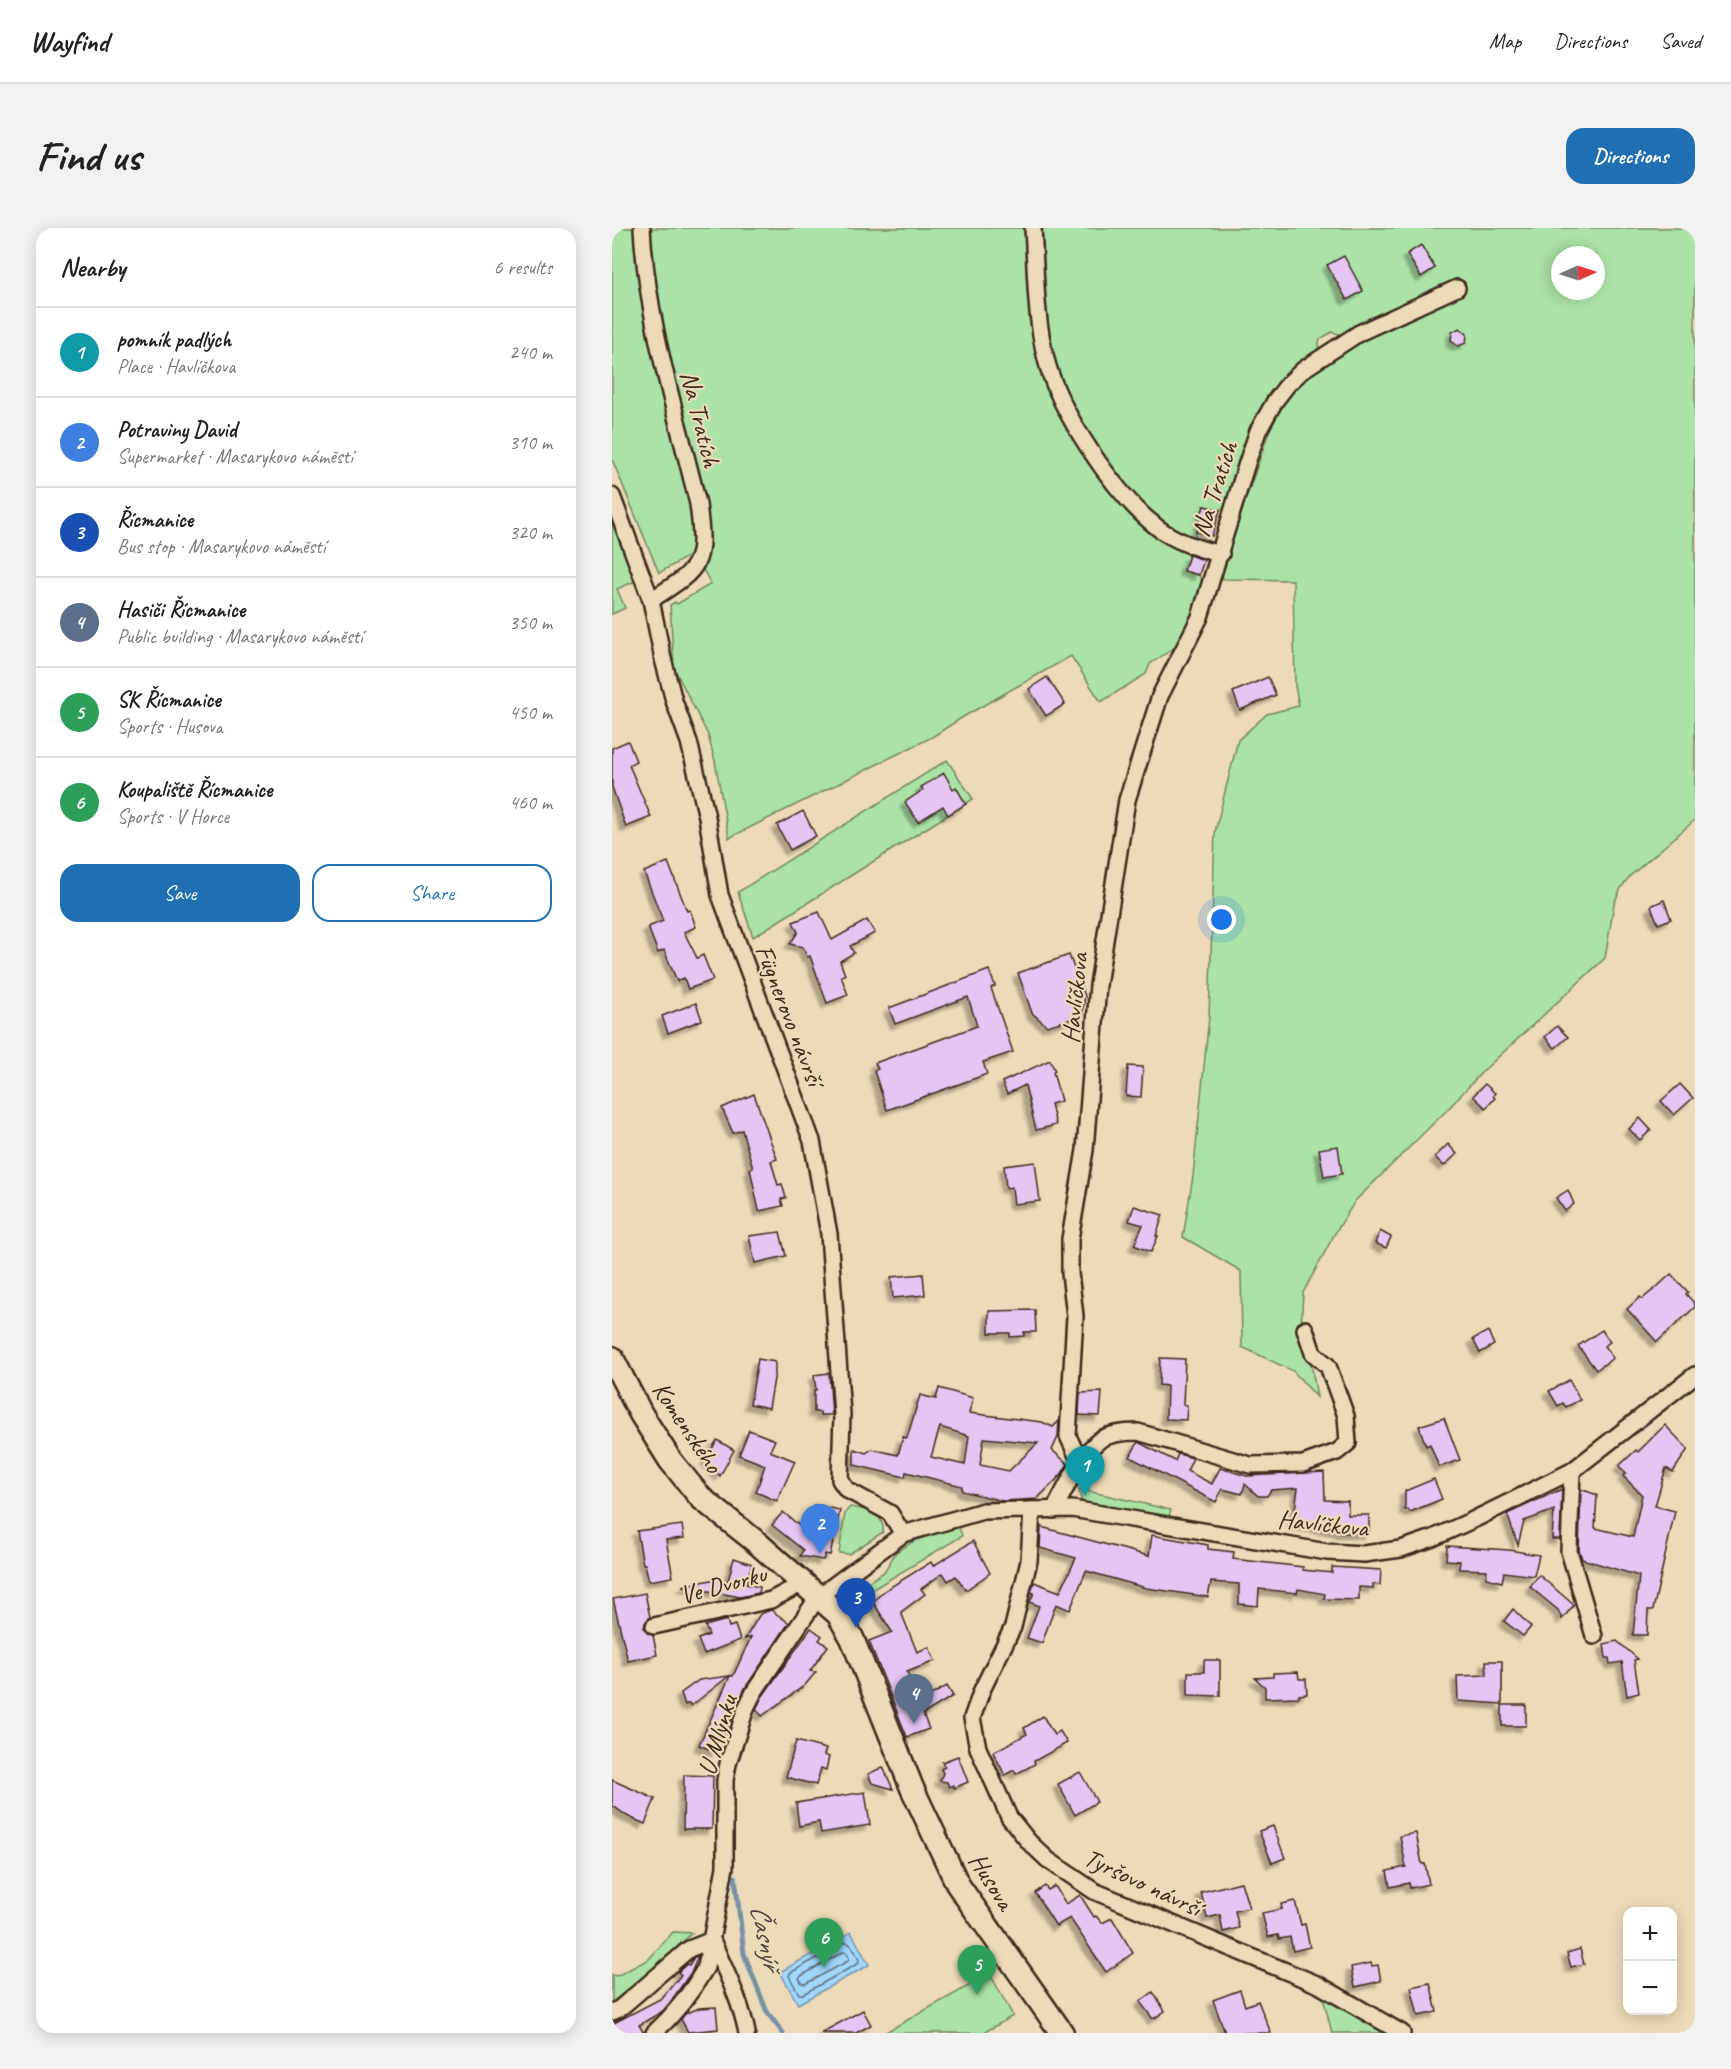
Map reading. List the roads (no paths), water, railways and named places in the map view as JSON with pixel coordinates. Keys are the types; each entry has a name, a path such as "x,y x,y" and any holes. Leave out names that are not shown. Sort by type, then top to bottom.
{"main road":[{"name":"Komenského","path":"612,1358 641,1414 670,1460 701,1498 755,1541 810,1590"},
{"name":"Husova","path":"810,1590 838,1614 852,1638 930,1830 958,1885 1062,2033"}],"street":[{"name":"Na Tratích","path":"642,228 649,297 659,349 698,504 702,530 699,558 691,573 651,600"},
{"name":"Na Tratích","path":"1033,228 1039,323 1046,362 1082,438 1126,497 1158,528 1193,547 1221,554 1258,431 1275,401 1288,384 1304,369 1359,333 1457,288"},
{"name":"Fügnerovo návrší","path":"612,496 651,600 674,701 689,742 707,817 720,895 812,1141 830,1246 842,1414 840,1480 847,1490 890,1513 903,1534"},
{"name":"Havlíčkova","path":"1080,1462 1068,1436 1075,1316 1070,1273 1070,1239 1085,1150 1098,985 1128,800 1160,696 1200,617 1221,554"},
{"name":"Havlíčkova","path":"1054,1510 1080,1462 1100,1440 1120,1432 1138,1432 1250,1465 1303,1464 1337,1452 1348,1443 1346,1416 1328,1366 1313,1353 1305,1329"},
{"name":"Havlíčkova","path":"903,1534 982,1511 1072,1509 1327,1552 1364,1554 1401,1549 1433,1538 1572,1472 1695,1375"},
{"path":"1572,1472 1569,1551 1594,1636"},
{"name":"Tyršovo návrší","path":"1032,1510 1029,1561 1014,1627 982,1690 972,1718 978,1748 1009,1817 1029,1842 1048,1860 1094,1890 1319,1985 1402,2033"},
{"path":"810,1590 903,1534"},
{"name":"Ve Dvorku","path":"654,1626 810,1590"},
{"name":"U Mlýnku","path":"654,2033 698,1982 706,1967 725,1867 725,1780 734,1743 754,1692 810,1590"},
{"path":"612,2012 620,2008 689,1949 712,1940 745,2020 747,2033"}],"water":[{"path":"851,1932 869,1965 798,2004 780,1972"}],"waterway":[{"name":"Časnýř","path":"735,1877 744,1954 767,2012 783,2033"}],"place":[{"name":"pomník padlých","path":"1085,1496"},
{"name":"Potraviny David","path":"820,1554"},
{"name":"Řícmanice","path":"856,1628"},
{"name":"Hasiči Řícmanice","path":"914,1724"},
{"name":"Koupaliště Řícmanice","path":"824,1968"},
{"name":"SK Řícmanice","path":"977,1995"}]}
